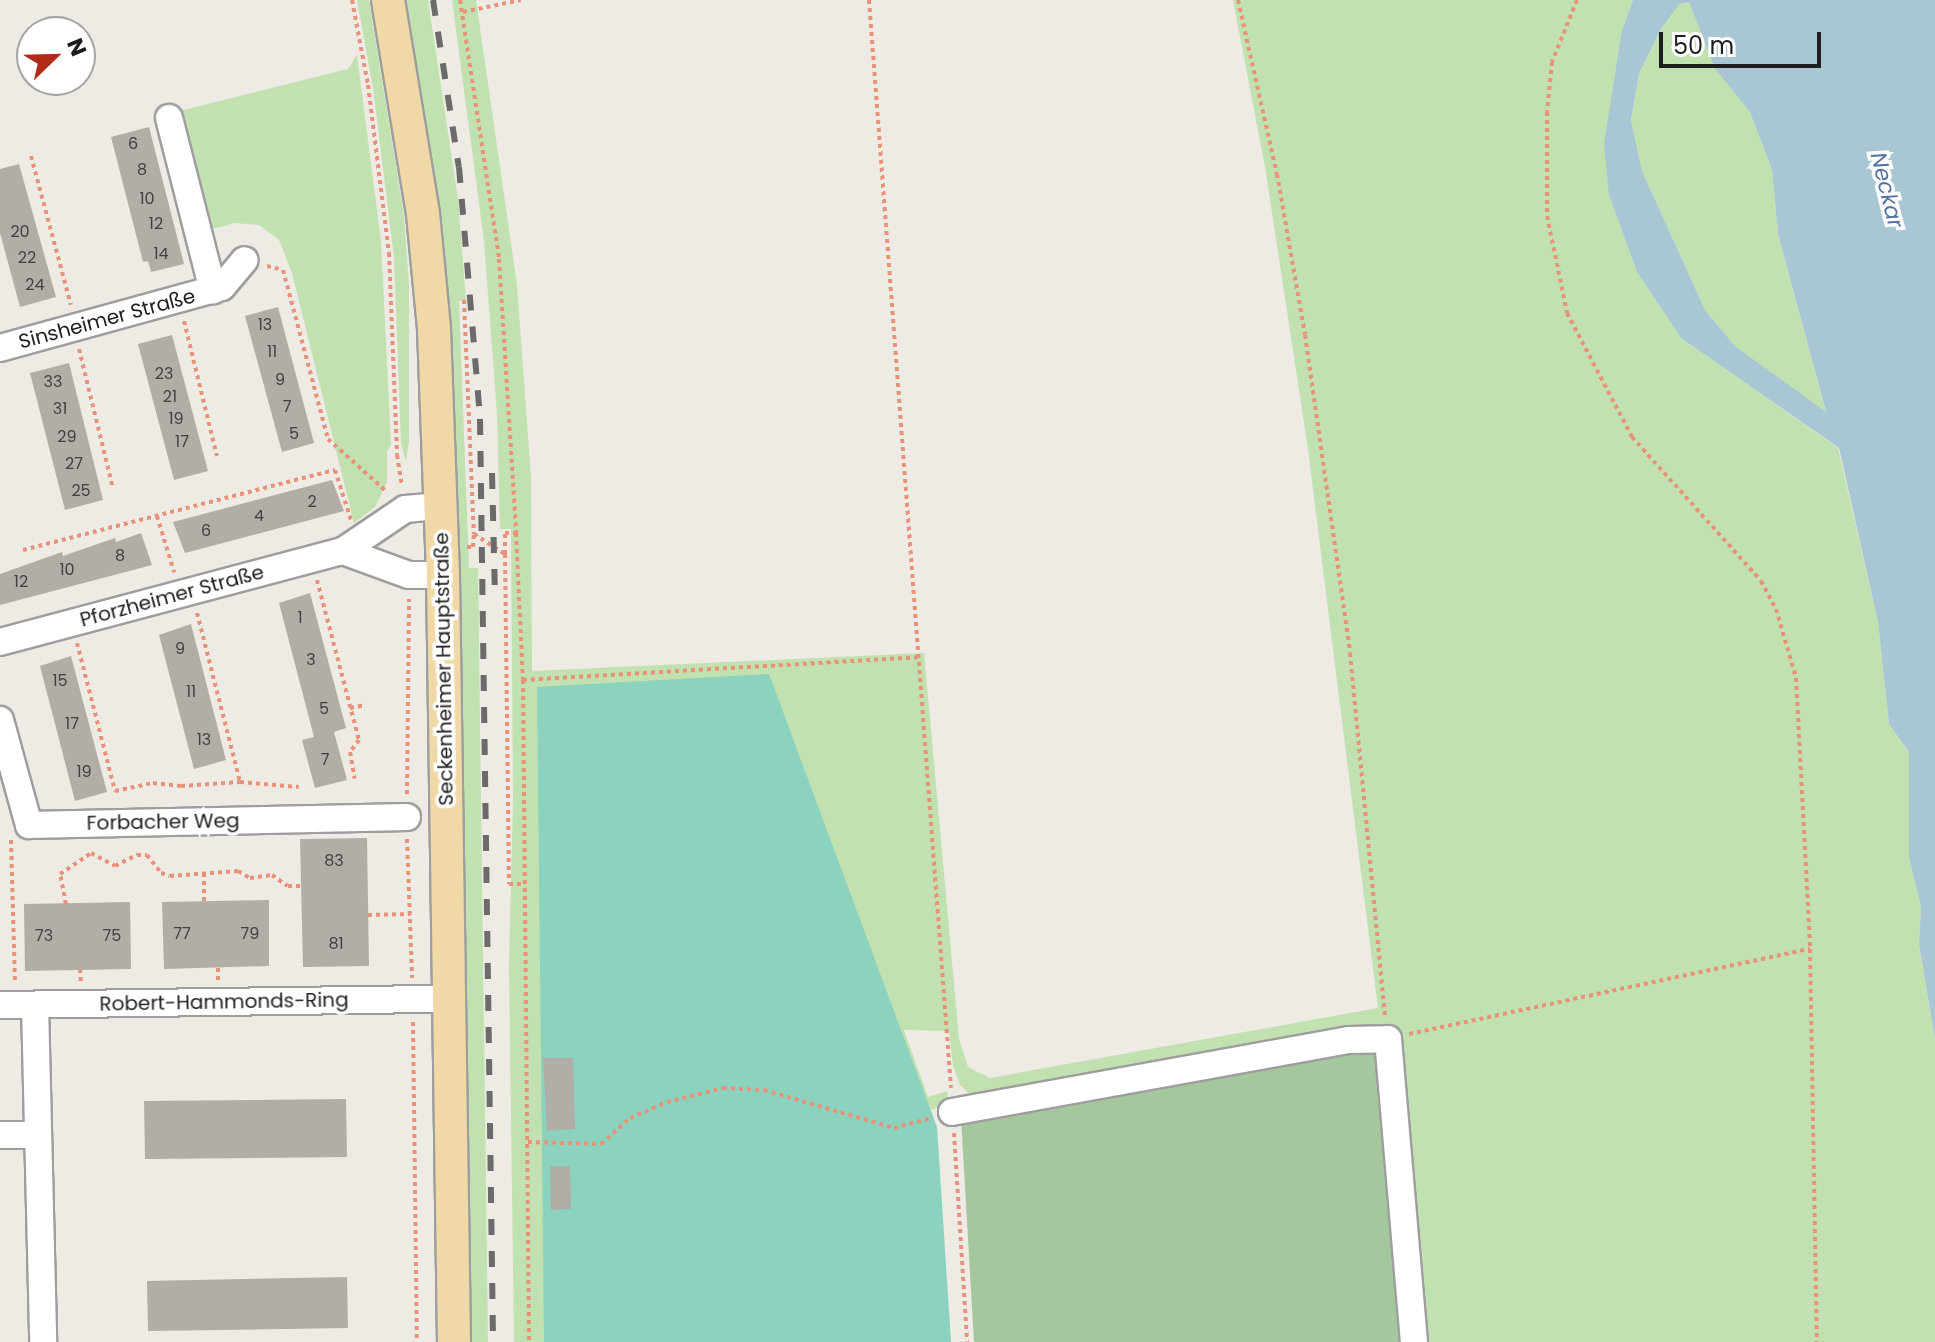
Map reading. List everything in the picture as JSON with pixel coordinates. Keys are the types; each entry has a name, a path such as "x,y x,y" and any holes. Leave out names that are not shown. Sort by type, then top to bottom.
{"main road":[{"name":"Seckenheimer Hauptstraße","path":"388,0 423,214 434,329 443,575 454,1342"}],"street":[{"name":"Sinsheimer Straße","path":"169,118 213,290"},
{"name":"Sinsheimer Straße","path":"0,348 222,287 245,260"},
{"name":"Pforzheimer Straße","path":"0,642 311,559 350,546 405,509 441,506"},
{"path":"350,546 409,575 443,575"},
{"name":"Forbacher Weg","path":"0,720 29,825 407,817"},
{"name":"Robert-Hammonds-Ring","path":"17,1005 447,999"},
{"path":"17,1005 38,1135 43,1342"},
{"path":"952,1112 1349,1040 1388,1039 1414,1342"},
{"path":"0,1135 38,1135"}],"path":[{"path":"352,0 368,85 389,253 397,455 405,509"},
{"path":"460,0 499,259 516,533 523,680 529,1342"},
{"path":"463,12 521,0"},
{"path":"869,0 967,1342"},
{"path":"1238,0 1277,174 1307,351 1350,653 1388,1039 1810,949"},
{"path":"1577,0 1552,62 1547,112 1547,216 1559,287 1567,313 1632,437 1761,581 1776,609 1796,678 1810,949 1817,1342"},
{"path":"245,260 283,270 328,439 405,509"},
{"path":"179,299 217,456"},
{"path":"464,300 474,534"},
{"path":"23,550 335,470 350,546"},
{"path":"157,516 186,592 240,782"},
{"path":"505,554 505,533 516,533"},
{"path":"311,559 359,740 350,752 355,779"},
{"path":"505,569 509,884 523,884"},
{"path":"409,575 407,817 413,999 417,1342"},
{"path":"72,623 115,791 153,783 181,786 240,782 299,787"},
{"path":"523,680 917,657"},
{"path":"350,708 366,705"},
{"path":"11,837 17,1005"},
{"path":"66,904 60,874 86,854 95,853 115,866 137,855 147,855 161,873 170,876 238,871 250,878 272,875 288,886 301,886"},
{"path":"204,873 204,901"},
{"path":"368,915 410,914"},
{"path":"528,1142 601,1144 630,1118 642,1112 697,1092 723,1088 764,1090 894,1128 952,1112"}],"green space":[{"path":"357,0 369,0 404,215 409,285 409,441 406,462 401,444 394,257 373,88"},
{"path":"402,0 428,0 458,199 466,300 459,301 469,568 478,568 488,1342 471,1342 451,348 438,218"},
{"path":"452,0 476,0 517,285 531,477 532,671 924,653 959,1039 968,1067 990,1078 1378,1008 1308,449 1265,167 1233,0 1633,0 1622,30 1609,195 1637,272 1681,338 1838,448 1878,622 1889,724 1909,752 1909,857 1921,907 1919,944 1935,1040 1935,1342 1408,1342 1381,1030 972,1096 960,1085 953,1066 949,1031 904,1030 928,1097 947,1091 949,1104 899,1120 588,1342 514,1342 509,968 513,798 511,529 500,529 497,414 484,241"},
{"path":"1689,2 1715,69 1750,112 1772,170 1778,234 1826,413 1735,346 1705,310 1642,171 1631,121 1639,74 1661,29 1679,3"},
{"path":"357,55 381,241 391,445 387,452 387,482 375,507 354,523 292,273 279,240 259,225 234,223 207,231 176,112 348,69"},
{"path":"769,674 937,1127 951,1342 544,1342 537,687"},
{"path":"1364,1047 1376,1054 1386,1073 1408,1342 974,1342 961,1118"}],"water":[{"name":"Neckar","path":"1633,0 1935,0 1935,1040 1919,944 1921,907 1909,857 1909,752 1889,724 1878,622 1839,448 1681,338 1637,272 1609,195 1604,144 1622,30","holes":["1689,2 1715,69 1750,112 1772,170 1778,234 1826,412 1735,346 1705,310 1642,171 1631,120 1639,74 1661,29 1679,4"]}],"building":[{"path":"149,127 184,264 151,272 148,261 143,262 111,137"},
{"path":"19,164 56,297 20,307 0,233 0,169"},
{"path":"278,307 314,443 282,452 245,316"},
{"path":"172,335 208,471 174,480 138,344"},
{"path":"69,363 103,500 65,510 30,373"},
{"path":"332,480 344,511 185,553 173,522"},
{"path":"141,533 152,565 0,605 0,574 62,552 63,556 115,538 116,542"},
{"path":"310,593 346,728 334,732 347,780 315,788 302,740 314,737 279,603"},
{"path":"191,624 226,760 194,769 159,635"},
{"path":"71,656 107,792 75,801 40,666"},
{"path":"367,838 369,966 303,967 300,839"},
{"path":"269,900 269,966 164,969 162,902"},
{"path":"130,902 131,969 25,971 24,904"},
{"path":"543,1058 573,1058 575,1129 547,1131"},
{"path":"346,1099 347,1157 145,1159 144,1101"},
{"path":"550,1166 570,1166 571,1209 551,1210"},
{"path":"347,1277 348,1328 148,1331 147,1281"}],"railway":[{"path":"433,0 459,167 480,419 493,1342"},
{"path":"492,473 495,593"}]}
